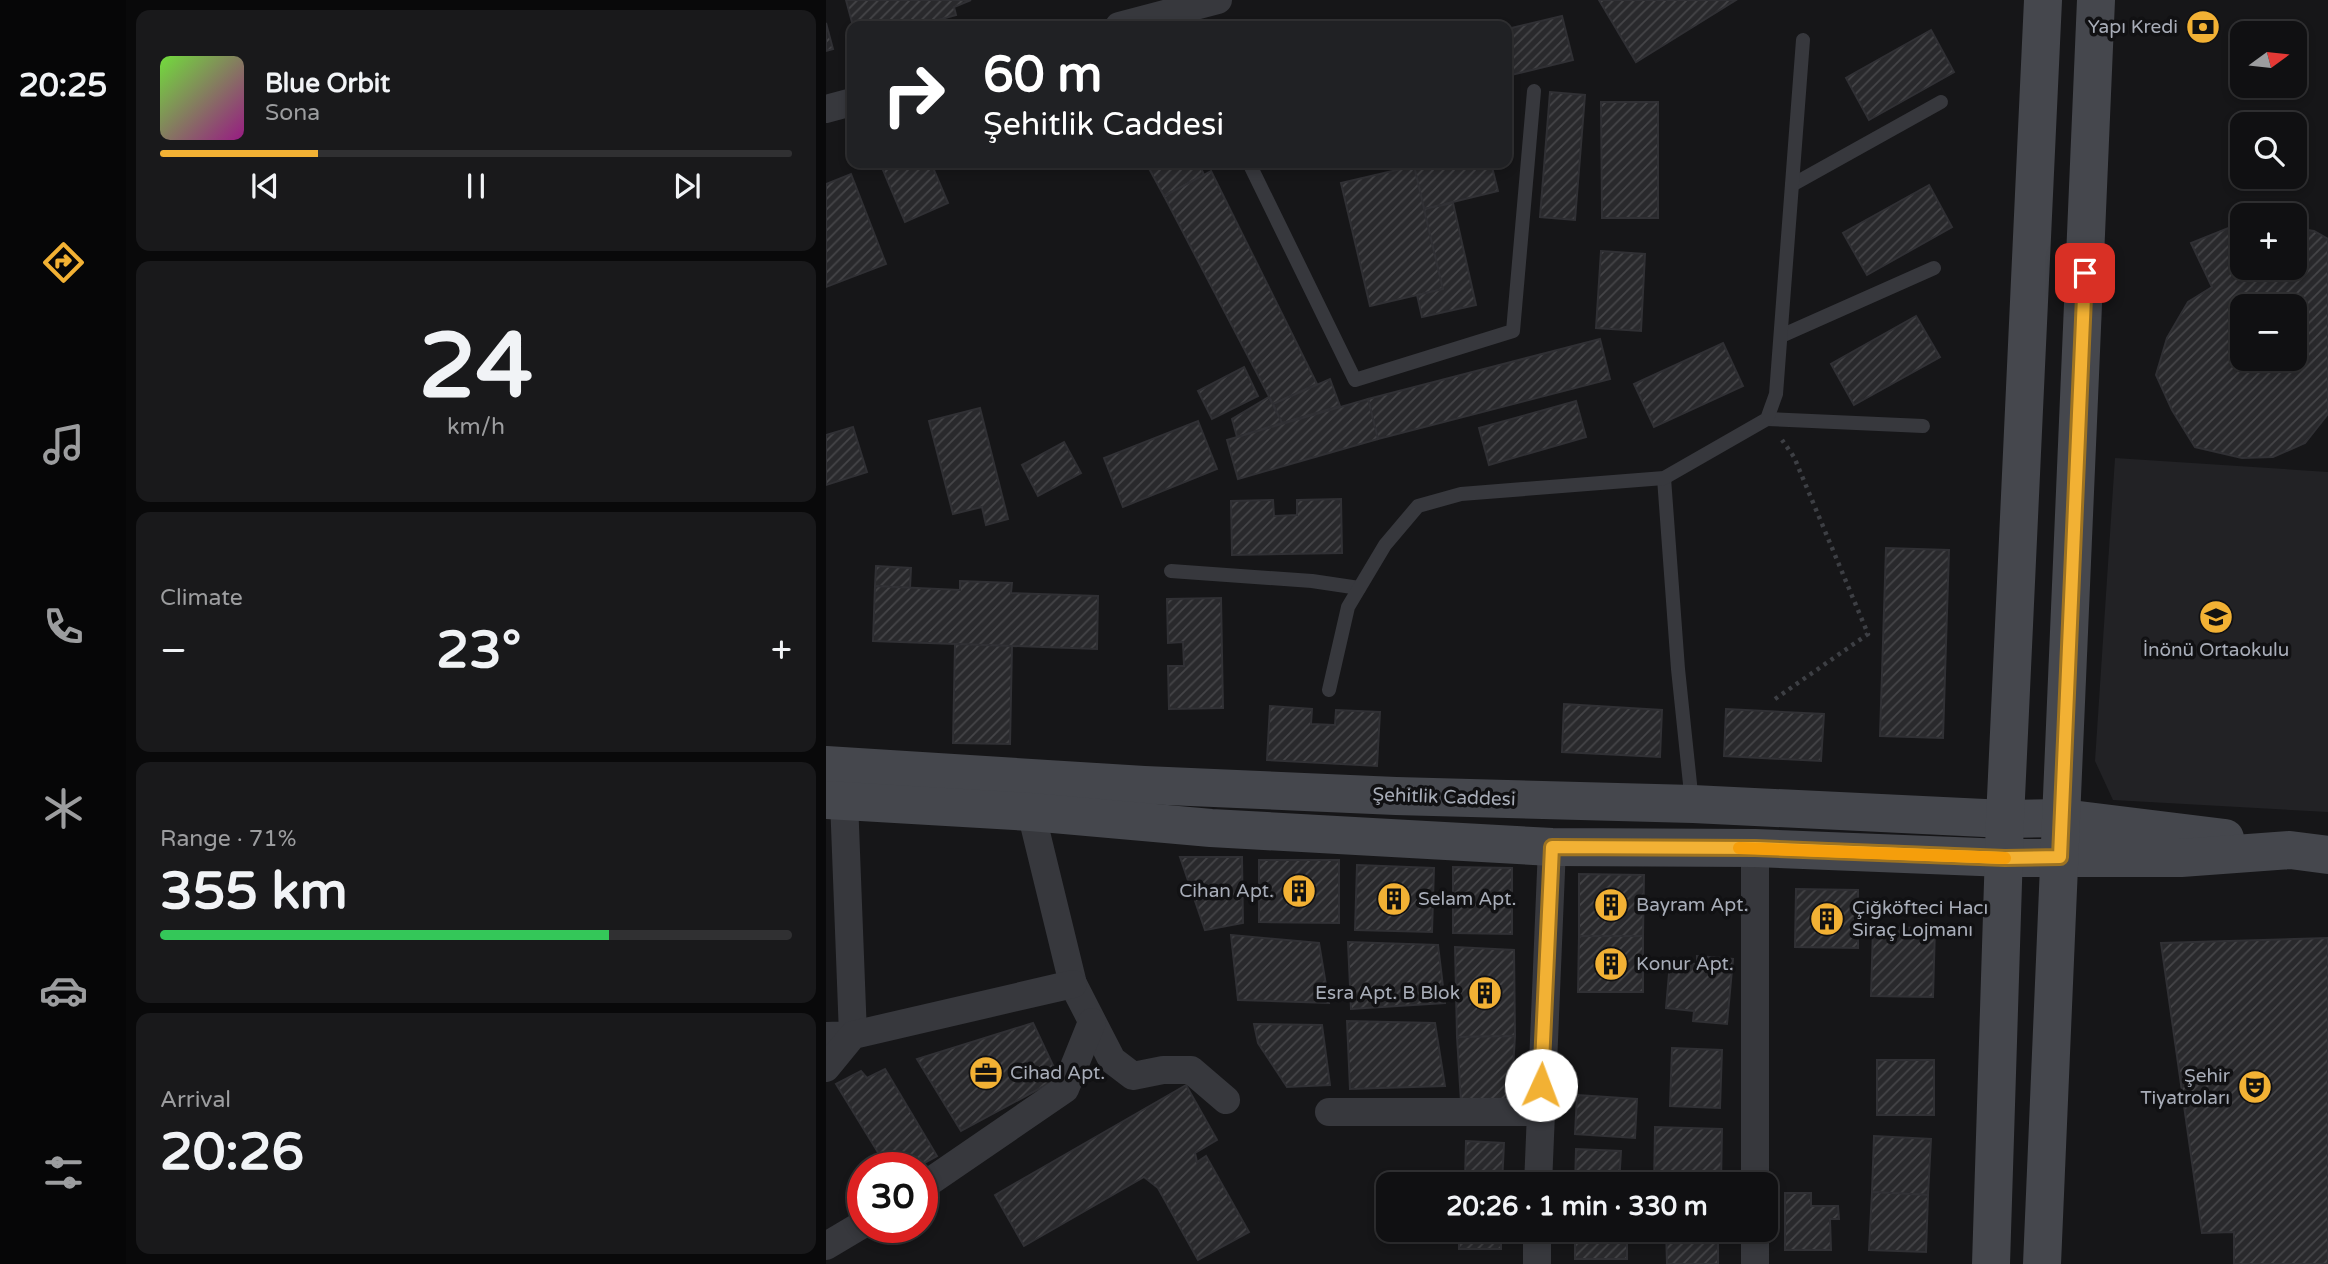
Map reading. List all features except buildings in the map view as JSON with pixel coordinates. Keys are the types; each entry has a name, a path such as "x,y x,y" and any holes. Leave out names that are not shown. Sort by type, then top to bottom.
{"street":[{"path":"1139,21 1218,0"},
{"path":"1991,1264 2005,819 2043,0"},
{"path":"2042,1264 2096,0"},
{"path":"826,110 847,104"},
{"name":"Şehitlik Caddesi","path":"826,765 1144,785 1396,796 1693,804 2005,819 2063,818 2196,833 2290,850"},
{"path":"826,1068 839,1035 835,800 1031,812 1211,828 1552,847 1755,848 2005,858 2181,858 2290,850 2328,855"},
{"path":"1031,812 1073,984 1112,1060 1133,1076 1163,1070 1191,1070 1226,1100"},
{"path":"1538,1172 1552,847"},
{"path":"1755,848 1755,1172"},
{"path":"839,1035 1073,984"},
{"path":"938,1176 1065,1089 1092,1022"},
{"path":"1329,1112 1540,1112"},
{"path":"826,1246 847,1234"},
{"path":"1537,1242 1537,1264"},
{"path":"1755,1242 1755,1264"}],"lane":[{"path":"1767,419 1776,394 1803,40"},
{"path":"1251,168 1355,380 1513,331 1534,91"},
{"path":"1792,185 1941,102"},
{"path":"1781,336 1934,268"},
{"path":"1329,690 1348,607 1385,545 1418,506 1461,494 1664,478 1767,419 1923,426"},
{"path":"1664,478 1678,669 1693,804"},
{"path":"1171,571 1312,581 1359,588"}],"path":[{"path":"1767,419 1794,457 1868,634 1775,699"}],"shaded area":[{"name":"İnönü Ortaokulu","path":"2115,458 2328,472 2328,812 2113,800 2095,761"}],"slow traffic":[{"path":"1739,848 2005,858"}],"place":[{"name":"Yapı Kredi","path":"2203,27"},
{"name":"İnönü Ortaokulu","path":"2216,617"},
{"name":"Cihan Apt.","path":"1299,891"},
{"name":"Selam Apt.","path":"1394,899"},
{"name":"Bayram Apt.","path":"1611,905"},
{"name":"Çiğköfteci Hacı Siraç Lojmanı","path":"1827,919"},
{"name":"Konur Apt.","path":"1611,964"},
{"name":"Esra Apt. B Blok","path":"1485,993"},
{"name":"Cihad Apt.","path":"986,1073"},
{"name":"Şehir Tiyatroları","path":"2255,1087"}],"route":[{"path":"1541,1085 1552,847 1755,848 2005,858 2060,857 2085,273"}]}
